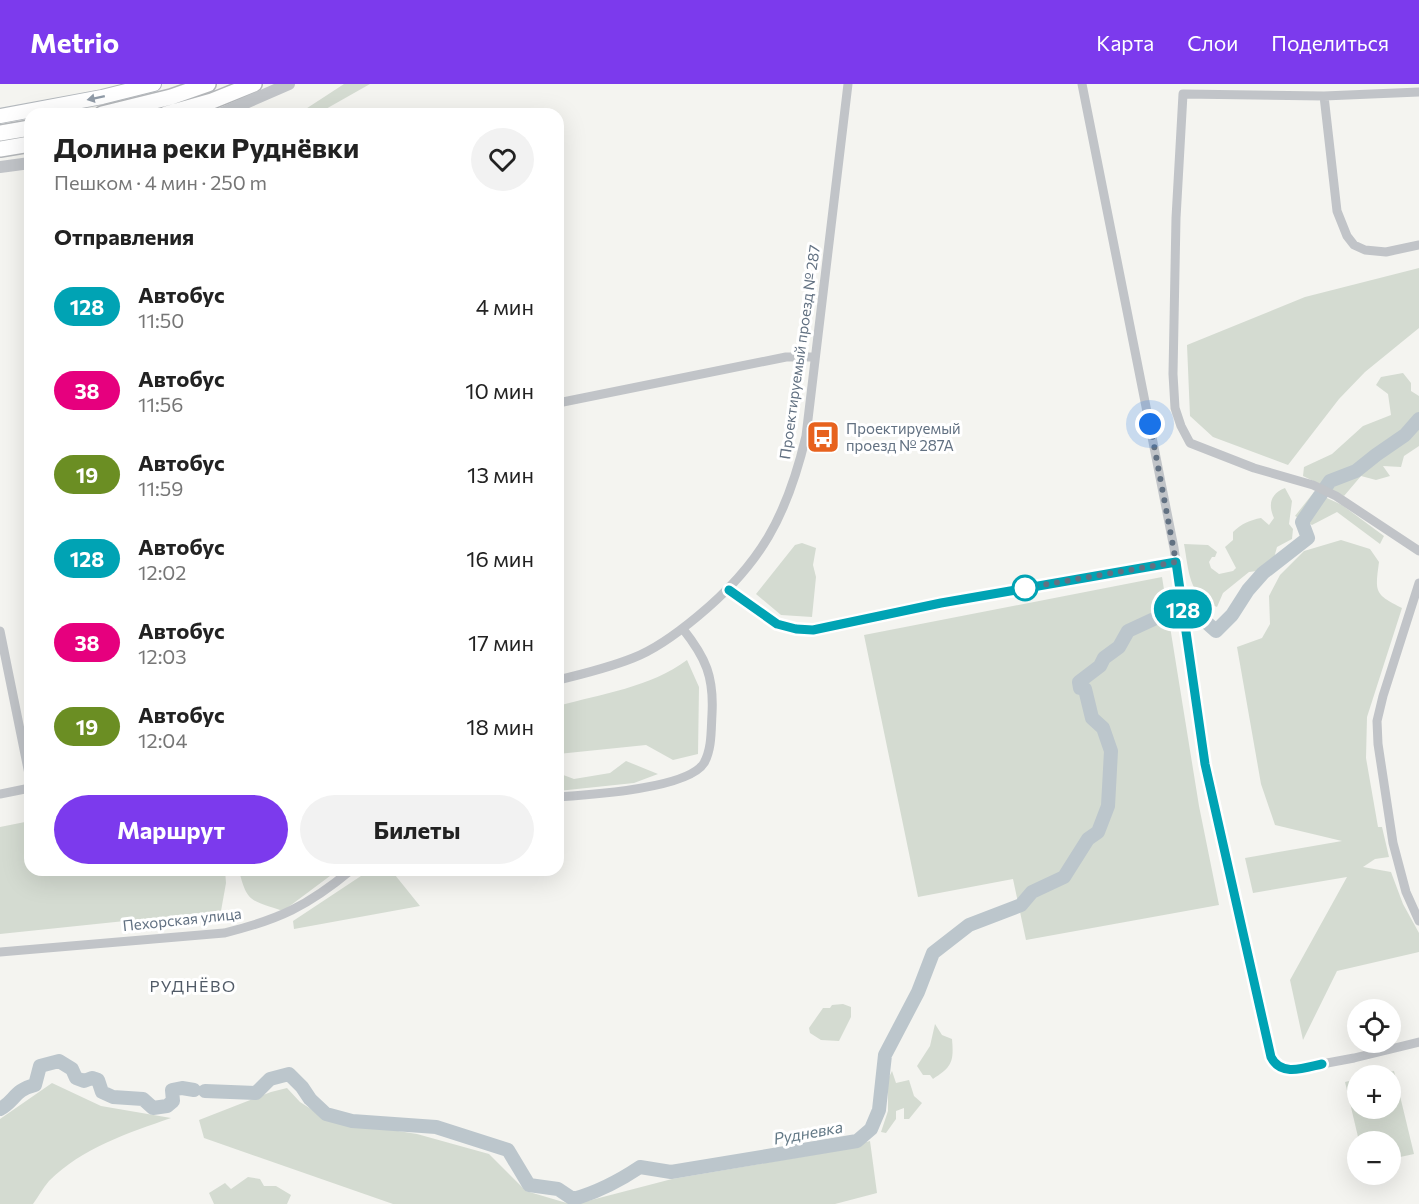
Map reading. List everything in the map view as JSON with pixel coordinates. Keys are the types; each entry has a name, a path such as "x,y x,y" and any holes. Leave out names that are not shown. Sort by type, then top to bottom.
{"highway":[{"path":"126,108 171,97 208,84"},
{"path":"186,108 255,84"},
{"path":"0,133 24,129"},
{"path":"0,149 24,145"}],"main road":[{"path":"43,108 154,84"},
{"path":"0,116 24,112"}],"street":[{"path":"234,108 290,84"},
{"name":"Проектируемый проезд № 287","path":"564,679 592,672 635,657 683,629 729,590 751,564 793,486 806,436 848,84"},
{"path":"1082,84 1176,562 1205,764 1271,1057 1275,1065 1285,1069 1354,1058 1419,1042"},
{"path":"1419,92 1324,96 1183,94 1172,329 1175,408 1190,443 1254,468 1313,485 1336,496 1419,551"},
{"path":"1324,96 1337,211 1347,236 1354,245 1365,250 1386,252 1419,245"},
{"path":"0,167 24,164"},
{"path":"564,402 786,357 815,357"},
{"path":"729,590 777,624 796,629 813,630 941,603 1176,562"},
{"path":"1419,583 1377,721 1379,754 1395,850 1406,892 1419,921"},
{"path":"564,796 638,789 689,775 704,764 710,739 713,689 706,666 683,629"},
{"path":"0,631 24,749"},
{"path":"0,794 24,789"},
{"name":"Пехорская улица","path":"0,952 224,933 259,924 296,909 330,888 344,876"}],"shaded area":[{"path":"344,84 370,84 328,108 307,108"},
{"path":"1419,268 1419,328 1365,372 1339,399 1288,465 1213,437 1190,416 1187,345 1305,297"},
{"path":"1403,373 1411,383 1411,391 1419,396 1419,446 1404,456 1401,467 1383,466 1390,476 1376,480 1361,476 1344,496 1303,476 1304,467 1332,454 1363,426 1391,415 1388,394 1376,385 1381,377"},
{"path":"1285,488 1292,501 1289,524 1293,529 1292,539 1277,547 1274,558 1257,571 1249,572 1223,593 1217,607 1207,602 1200,596 1192,582 1184,544 1208,545 1217,552 1209,562 1211,568 1219,574 1233,571 1236,568 1225,547 1233,540 1233,532 1246,523 1261,518 1269,525 1274,518 1271,509 1273,497"},
{"path":"1314,492 1342,505 1384,536 1380,544 1337,512 1312,525 1295,516"},
{"path":"1341,540 1370,549 1379,562 1377,586 1381,595 1402,608 1367,717 1366,758 1378,827 1382,827 1389,857 1375,859 1363,867 1391,872 1403,904 1419,933 1419,952 1337,971 1303,1040 1290,980 1347,877 1253,893 1245,858 1342,841 1275,825 1261,784 1237,647 1262,638 1270,624 1269,596 1280,575 1304,551"},
{"path":"802,543 816,548 813,565 816,577 812,617 781,615 756,594 795,545"},
{"path":"1162,577 1199,806 1219,905 1026,940 1013,879 918,897 864,635"},
{"path":"687,660 699,687 698,754 673,760 646,745 564,753 564,704 642,683"},
{"path":"626,761 658,774 634,783 564,790 564,775 574,779 610,773"},
{"path":"24,822 24,876 225,876 221,911 0,934 0,827"},
{"path":"241,876 330,876 283,911 252,899"},
{"path":"361,876 396,876 420,906 294,929 293,921"},
{"path":"843,1004 851,1007 851,1017 839,1041 821,1040 810,1033 809,1028 823,1008"},
{"path":"935,1024 942,1035 952,1039 953,1053 948,1067 933,1079 930,1075 923,1075 917,1066 930,1046"},
{"path":"892,1071 896,1083 909,1080 914,1096 922,1103 909,1119 904,1119 904,1108 896,1111 896,1119 886,1133 881,1132 888,1111 888,1079"},
{"path":"52,1083 101,1106 171,1118 106,1143 76,1159 49,1181 33,1204 0,1204 0,1119"},
{"path":"287,1088 300,1102 328,1120 417,1134 489,1154 526,1191 570,1204 393,1204 204,1138 199,1120"},
{"path":"1401,1100 1414,1154 1401,1157 1401,1131 1357,1131 1354,1119 1401,1119"},
{"path":"870,1141 877,1193 835,1204 576,1204 672,1179 830,1152"},
{"path":"248,1177 260,1179 264,1186 276,1186 291,1195 287,1204 214,1204 209,1193 225,1183 231,1189"}],"waterway":[{"name":"Рудневка","path":"1197,614 1216,631 1232,615 1248,590 1263,573 1308,538 1302,522 1330,481 1356,471 1405,435 1419,419"},
{"name":"Рудневка","path":"205,1091 256,1093 270,1079 289,1074 326,1114 352,1121 436,1127 508,1150 529,1185 558,1189 573,1199 608,1186 640,1167 671,1172 857,1141 871,1129 879,1110 885,1055 918,992 933,953 969,925 1021,905 1032,892 1064,877 1088,839 1098,832 1108,806 1111,751 1103,728 1092,718 1085,689 1080,688 1079,682 1119,647 1128,631 1156,618 1166,618"},
{"name":"Рудневка","path":"0,1109 23,1090 35,1085 40,1066 59,1061 72,1069 76,1078 84,1081 92,1078 98,1080 102,1092 113,1097 143,1099 153,1108 167,1106 173,1101 172,1090 182,1088 194,1090"}],"bus line":[{"name":"128","path":"729,590 777,624 796,629 813,630 941,603 1176,562 1205,764 1271,1057 1275,1065 1285,1069 1322,1064"}],"place":[{"name":"Проектируемый проезд № 287А","path":"823,437"}],"district":[{"name":"РУДНЁВО","path":"193,985"}],"route":[{"path":"1025,588 1176,562 1150,424"}]}
